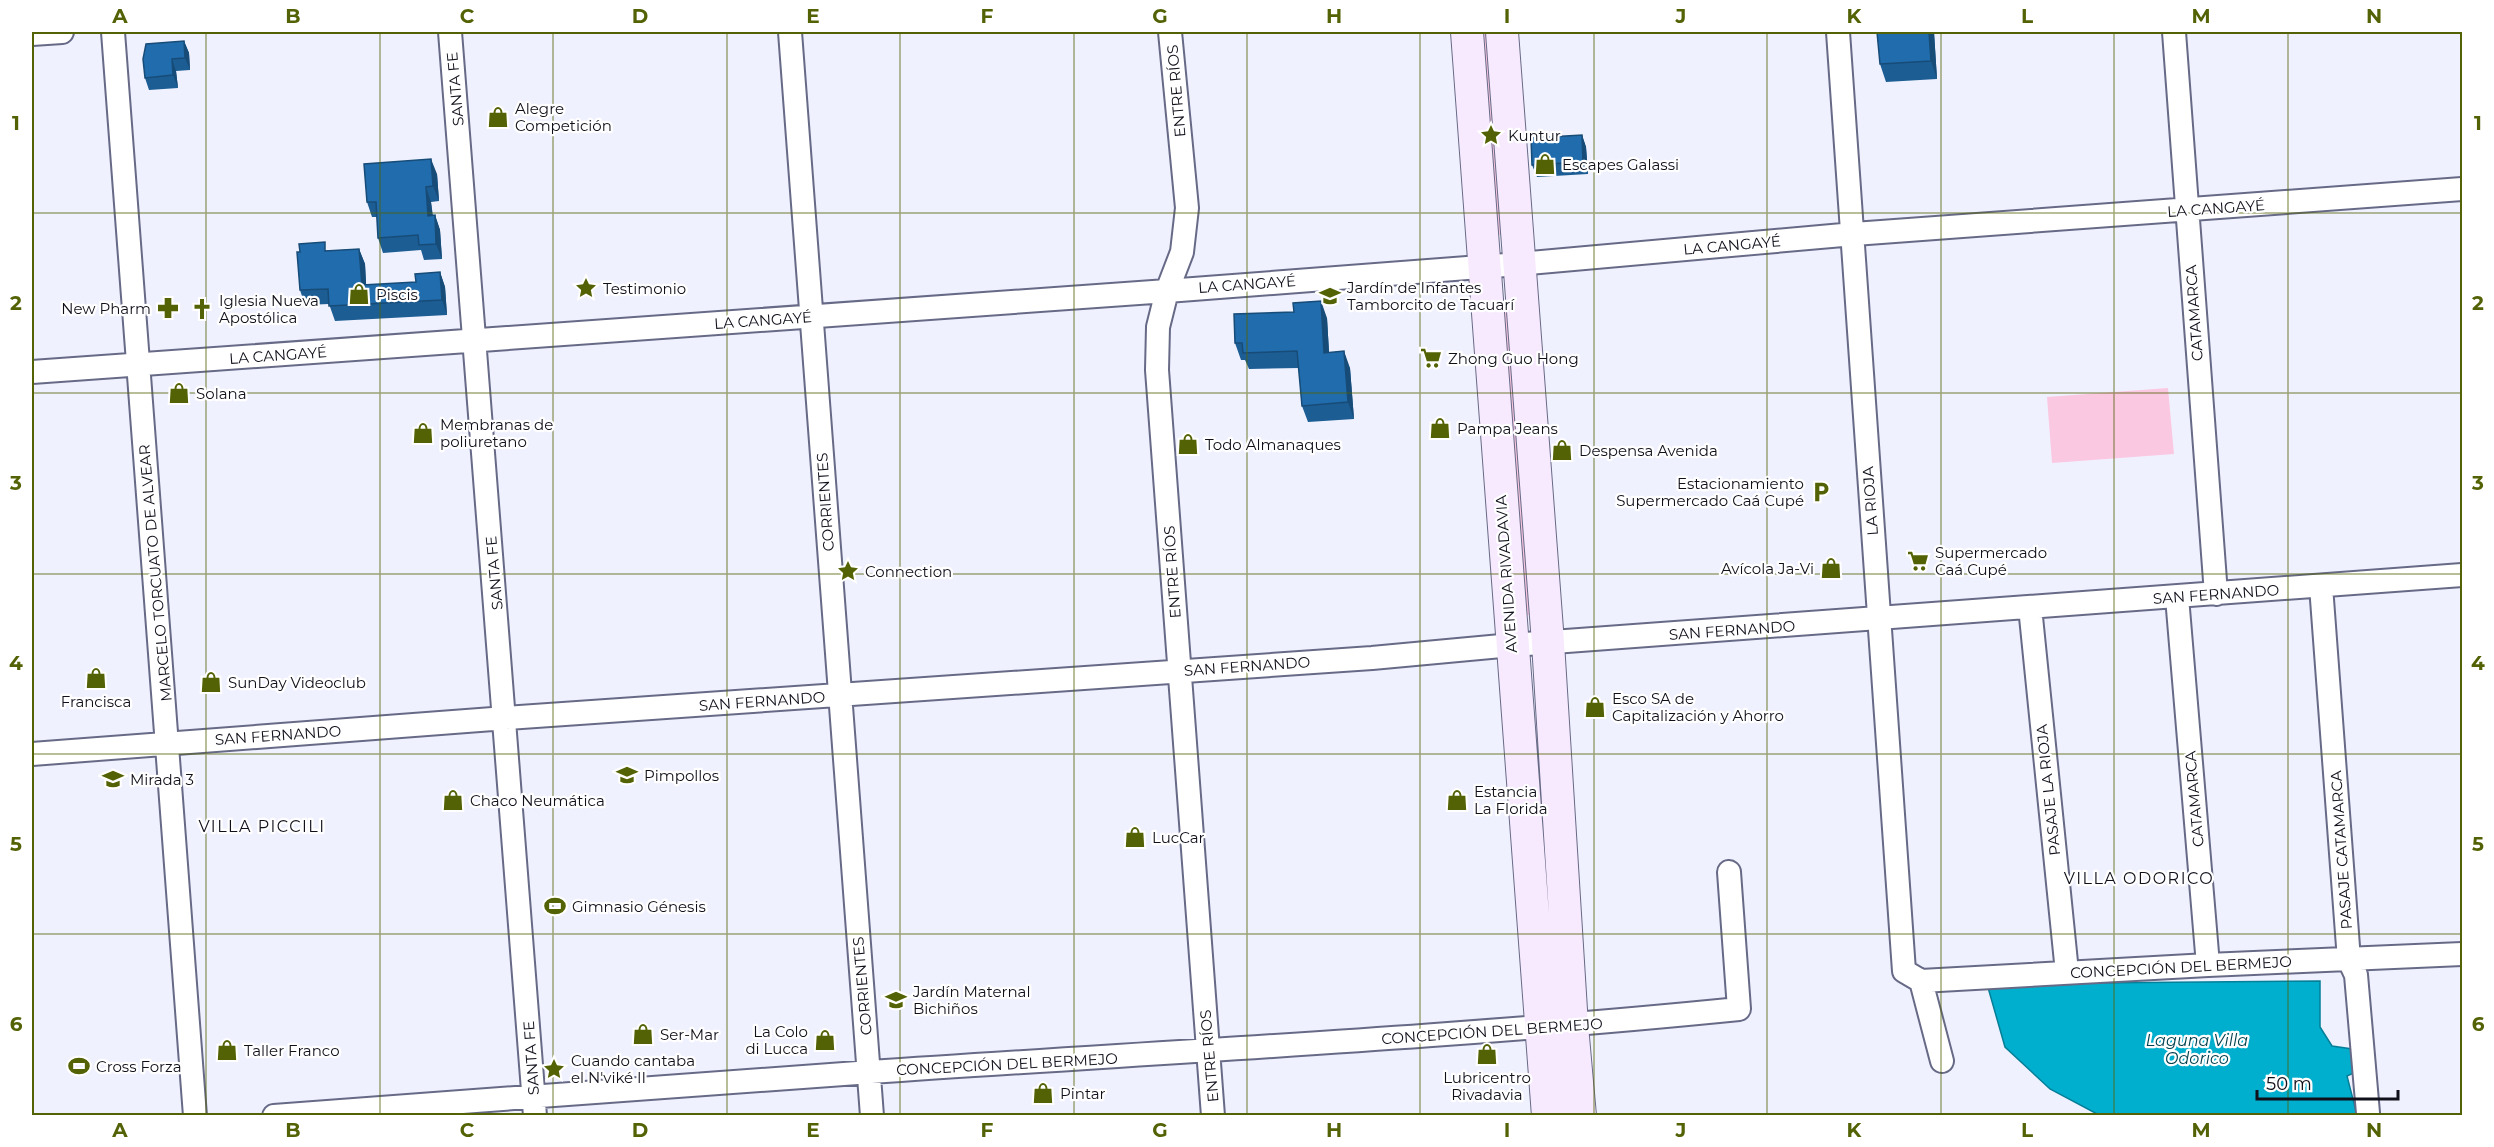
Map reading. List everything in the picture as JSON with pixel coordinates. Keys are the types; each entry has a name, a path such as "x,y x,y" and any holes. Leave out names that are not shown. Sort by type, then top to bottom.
{"street":[{"path":"32,34 62,32"},
{"name":"MARCELO TORCUATO DE ALVEAR","path":"113,32 169,743 195,1116"},
{"name":"SANTA FE","path":"450,32 506,718 534,1107"},
{"name":"CORRIENTES","path":"790,32 872,1116"},
{"name":"ENTRE RÍOS","path":"1170,32 1187,208 1182,252 1167,291 1158,327 1157,370 1213,1116"},
{"name":"AVENIDA RIVADAVIA","path":"1467,32 1512,645 1557,1027 1580,1116"},
{"name":"AVENIDA RIVADAVIA","path":"1502,32 1548,643 1557,1027 1548,1116"},
{"name":"LA RIOJA","path":"1838,32 1854,234 1877,619 1912,976 1942,1061"},
{"name":"CATAMARCA","path":"2174,32 2216,594"},
{"name":"LA CANGAYÉ","path":"32,372 1167,291 1520,264 1854,234 2463,189"},
{"name":"SAN FERNANDO","path":"32,754 506,718 1372,658 1512,645 2463,575"},
{"name":"PASAJE CATAMARCA","path":"2321,586 2349,960 2356,975 2368,1113"},
{"name":"CATAMARCA","path":"2177,597 2208,964"},
{"name":"PASAJE LA RIOJA","path":"2030,607 2067,972"},
{"name":"CONCEPCIÓN DEL BERMEJO","path":"274,1116 534,1107 869,1072 1208,1052 1557,1027 1739,1009 1729,872"},
{"name":"CONCEPCIÓN DEL BERMEJO","path":"1912,976 2067,972 2463,954"}],"shaded area":[{"path":"1478,32 1491,32 1504,234 1494,236"},
{"path":"1512,303 1532,615 1519,615 1496,305"},
{"path":"2168,388 2174,454 2052,463 2047,397"}],"water":[{"name":"Laguna Villa Odorico","path":"2320,981 2320,1027 2332,1046 2359,1050 2360,1070 2347,1076 2357,1115 2099,1115 2050,1089 2005,1047 1987,984"}],"building":[{"path":"1877,32 1929,32 1931,61 1880,64"},
{"path":"184,41 185,58 172,59 173,75 145,78 143,59 146,44"},
{"path":"1582,135 1583,162 1532,165 1531,138"},
{"path":"431,159 433,186 426,187 428,216 435,215 436,244 419,245 418,235 378,238 376,202 367,202 364,164"},
{"path":"325,242 325,251 359,249 362,285 416,282 415,274 440,272 442,300 329,306 328,289 300,290 297,252 300,252 299,244"},
{"path":"1321,301 1324,353 1344,351 1348,402 1302,406 1297,351 1243,353 1242,343 1235,343 1234,314 1294,312 1293,303"}],"place":[{"name":"Alegre Competición","path":"498,117"},
{"name":"Kuntur","path":"1491,135"},
{"name":"Escapes Galassi","path":"1545,164"},
{"name":"Testimonio","path":"586,288"},
{"name":"Piscis","path":"359,294"},
{"name":"Jardín de Infantes Tamborcito de Tacuarí","path":"1330,296"},
{"name":"New Pharm","path":"168,308"},
{"name":"Iglesia Nueva Apostólica","path":"202,309"},
{"name":"Zhong Guo Hong","path":"1431,358"},
{"name":"Solana","path":"179,393"},
{"name":"Pampa Jeans","path":"1440,428"},
{"name":"Membranas de poliuretano","path":"423,433"},
{"name":"Todo Almanaques","path":"1188,444"},
{"name":"Despensa Avenida","path":"1562,450"},
{"name":"Estacionamiento Supermercado Caá Cupé","path":"1821,492"},
{"name":"Supermercado Caá Cupé","path":"1918,561"},
{"name":"Avícola Ja-Vi","path":"1831,568"},
{"name":"Connection","path":"848,571"},
{"name":"Francisca","path":"96,678"},
{"name":"SunDay Videoclub","path":"211,682"},
{"name":"Esco SA de Capitalización y Ahorro","path":"1595,707"},
{"name":"Pimpollos","path":"627,775"},
{"name":"Mirada 3","path":"113,779"},
{"name":"Chaco Neumática","path":"453,800"},
{"name":"Estancia La Florida","path":"1457,800"},
{"name":"LucCar","path":"1135,837"},
{"name":"Gimnasio Génesis","path":"555,906"},
{"name":"Jardín Maternal Bichiños","path":"896,1000"},
{"name":"Ser-Mar","path":"643,1034"},
{"name":"La Colo di Lucca","path":"825,1040"},
{"name":"Taller Franco","path":"227,1050"},
{"name":"Lubricentro Rivadavia","path":"1487,1054"},
{"name":"Cross Forza","path":"79,1066"},
{"name":"Cuando cantaba el N'viké II","path":"554,1069"},
{"name":"Pintar","path":"1043,1093"}],"district":[{"name":"VILLA PICCILI","path":"262,826"},
{"name":"VILLA ODORICO","path":"2139,878"}]}
